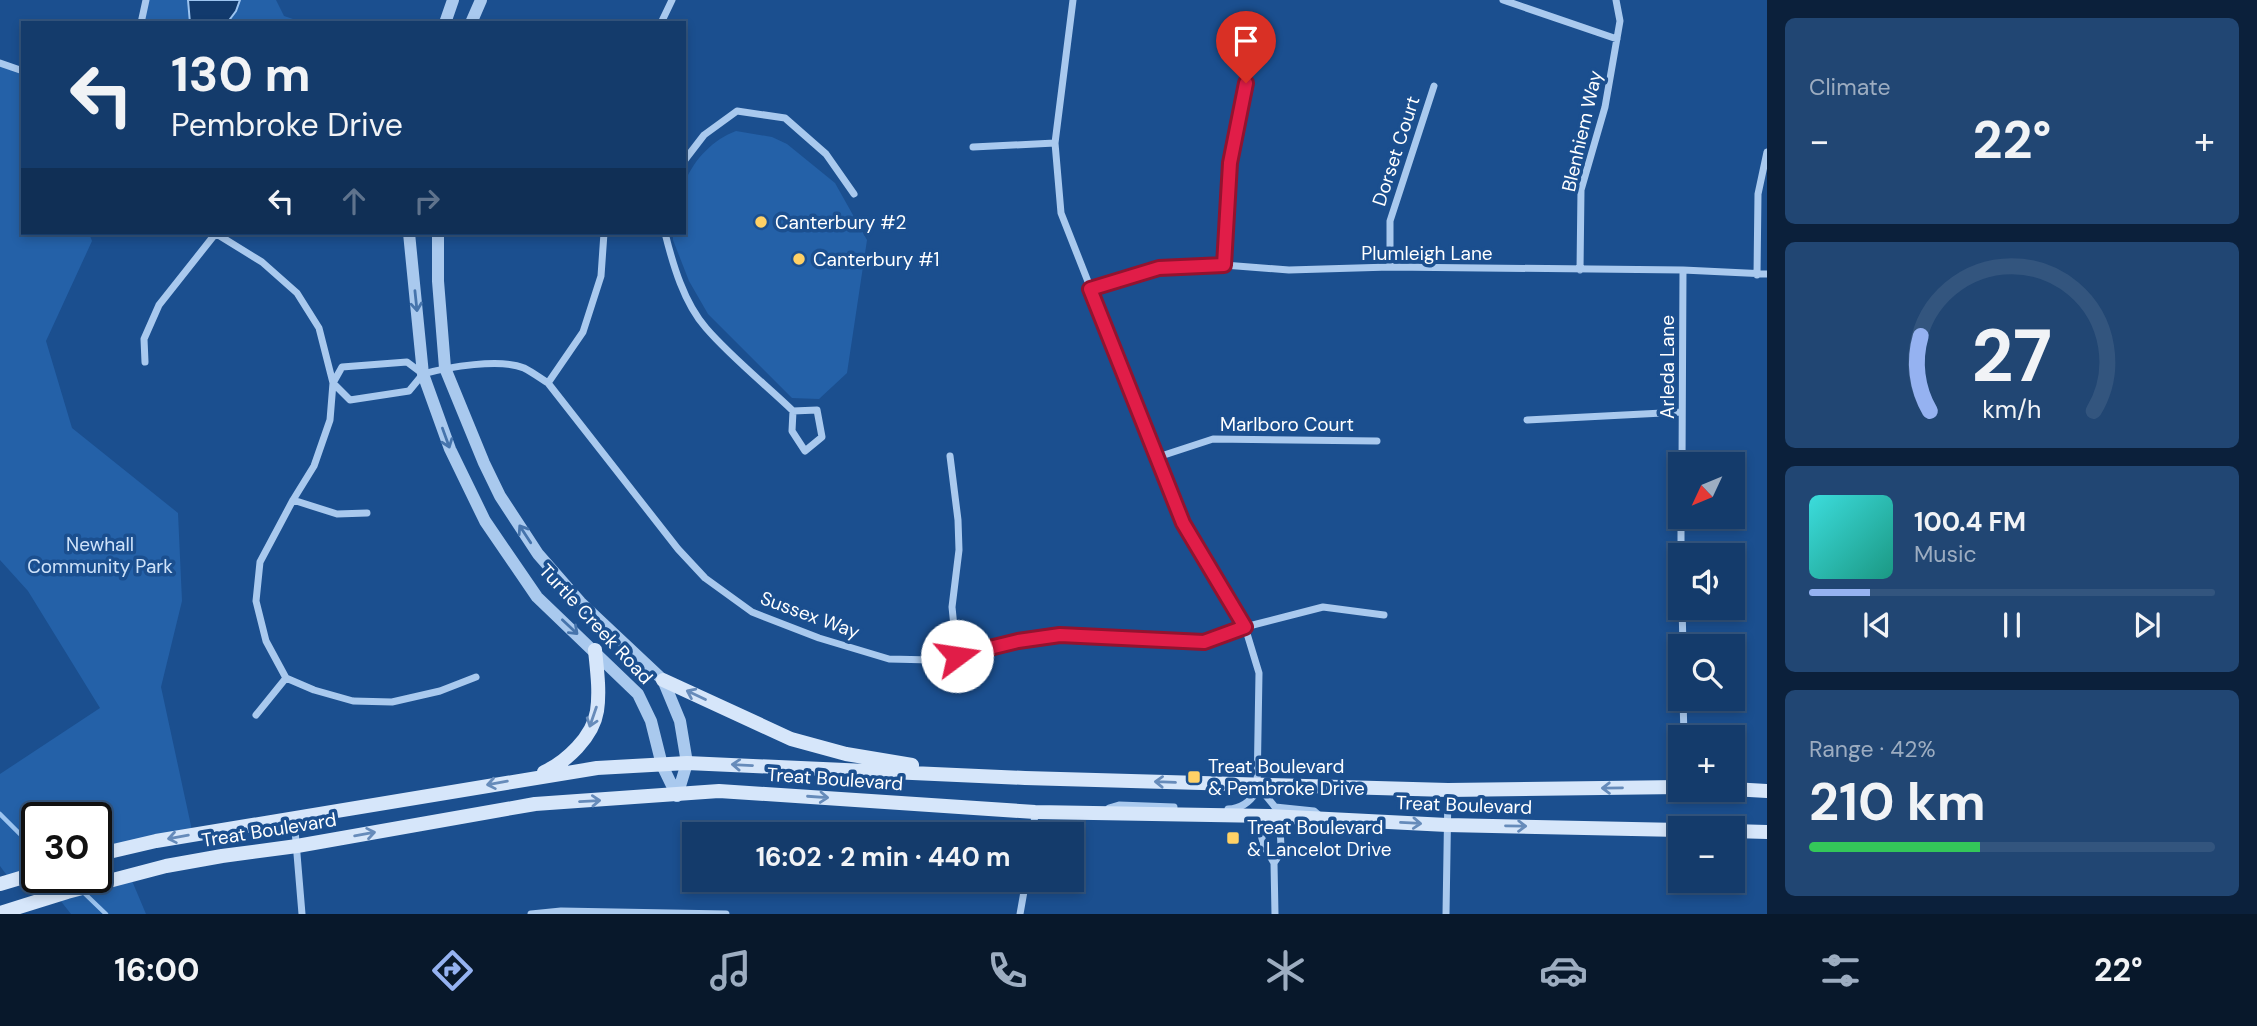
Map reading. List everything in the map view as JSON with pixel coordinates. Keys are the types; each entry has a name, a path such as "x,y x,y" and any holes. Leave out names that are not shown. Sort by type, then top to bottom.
{"main road":[{"path":"533,777 555,767 580,746 597,714 598,678 595,650"},
{"path":"663,680 791,739 845,754 972,776"},
{"name":"Treat Boulevard","path":"112,851 156,841 533,777 597,768 687,763 972,776 1448,790 1668,787"},
{"path":"1745,789 1767,790"},
{"name":"Treat Boulevard","path":"0,913 166,866 298,846 535,804 719,791 1035,812 1256,816 1447,825 1668,830"},
{"path":"1745,831 1767,832"},
{"path":"0,884 21,878"}],"street":[{"path":"141,21 146,0"},
{"path":"446,21 453,0"},
{"path":"472,21 481,0"},
{"path":"662,21 672,0"},
{"path":"1073,0 1055,144 1061,213 1183,523 1245,627 1259,673 1258,785 1253,797 1232,809 1119,805 1104,813"},
{"path":"1503,0 1617,39"},
{"name":"Blenhiem Way","path":"1580,270 1581,190 1605,107 1620,21 1616,0"},
{"path":"1224,265 1230,163 1256,30"},
{"path":"0,63 21,70"},
{"name":"Dorset Court","path":"1390,267 1390,221 1434,86"},
{"path":"686,159 705,135 737,111 785,118 826,154 854,194"},
{"path":"972,147 1055,144"},
{"path":"1757,275 1758,194 1767,152"},
{"path":"145,362 144,339 159,305 214,235"},
{"path":"219,235 262,262 297,293 319,328 333,383 330,420 314,466 260,562 256,601 266,641 286,678 314,690 354,701 392,702 440,691 476,677"},
{"name":"Turtle Creek Road","path":"409,235 423,374 450,449 485,521 537,597 638,694 651,720 662,765 677,796"},
{"name":"Turtle Creek Road","path":"438,235 438,281 445,368 484,463 500,496 538,554 580,602 663,680 680,721 687,763 677,796"},
{"path":"548,383 583,332 601,276 604,235"},
{"path":"666,235 686,295 705,327 793,411 817,410 822,437 805,452 792,431 793,411"},
{"name":"Plumleigh Lane","path":"1090,289 1159,268 1224,265 1289,270 1390,267 1683,270 1767,274"},
{"name":"Arleda Lane","path":"1682,452 1683,270"},
{"path":"407,362 423,374 409,391 350,400 333,383 342,367 407,362"},
{"name":"Sussex Way","path":"423,374 445,368 504,365 523,368 548,383 678,549 705,578 752,612 819,638 889,659 932,660 1018,641 1060,635 1204,642 1245,627 1323,607 1384,615"},
{"path":"1527,419 1682,412"},
{"name":"Marlboro Court","path":"1158,457 1213,439 1377,441"},
{"path":"950,456 958,540 952,607 957,656"},
{"path":"293,500 337,514 367,513"},
{"path":"256,715 286,678"},
{"path":"1258,785 1275,807 1314,811 1323,819"},
{"path":"1446,914 1448,790"},
{"path":"1034,822 1035,812"},
{"path":"1256,816 1264,846 1274,863 1275,914"},
{"path":"1274,863 1280,848 1277,817"},
{"path":"294,818 302,914"},
{"path":"1020,914 1024,892"},
{"path":"531,914 561,911 726,914"}],"green space":[{"path":"146,0 276,0 284,16 299,21 141,21"},
{"name":"Newhall Community Park","path":"0,63 21,70 21,235 90,235 92,241 46,341 72,428 178,513 182,601 161,687 193,835 112,852 112,802 21,802 21,878 11,881 0,866 0,774 100,708 28,591 0,560"},
{"path":"736,131 772,137 787,144 835,183 867,240 847,373 819,399 792,398 708,314 689,281 673,240 673,235 686,235 686,180 689,174 699,158"},
{"path":"130,876 146,914 71,914 56,895 112,893 112,881"}],"shaded area":[{"path":"188,0 240,0 228,21 190,21"}],"waterway":[{"path":"0,814 21,835"},
{"path":"84,893 106,914"}],"place":[{"name":"Canterbury #2","path":"761,222"},
{"name":"Canterbury #1","path":"799,259"},
{"name":"Treat Boulevard & Pembroke Drive","path":"1194,777"},
{"name":"Treat Boulevard & Lancelot Drive","path":"1233,838"}],"route":[{"path":"957,656 1018,641 1060,635 1204,642 1245,627 1183,523 1090,289 1159,268 1224,265 1230,163 1246,83"}]}
